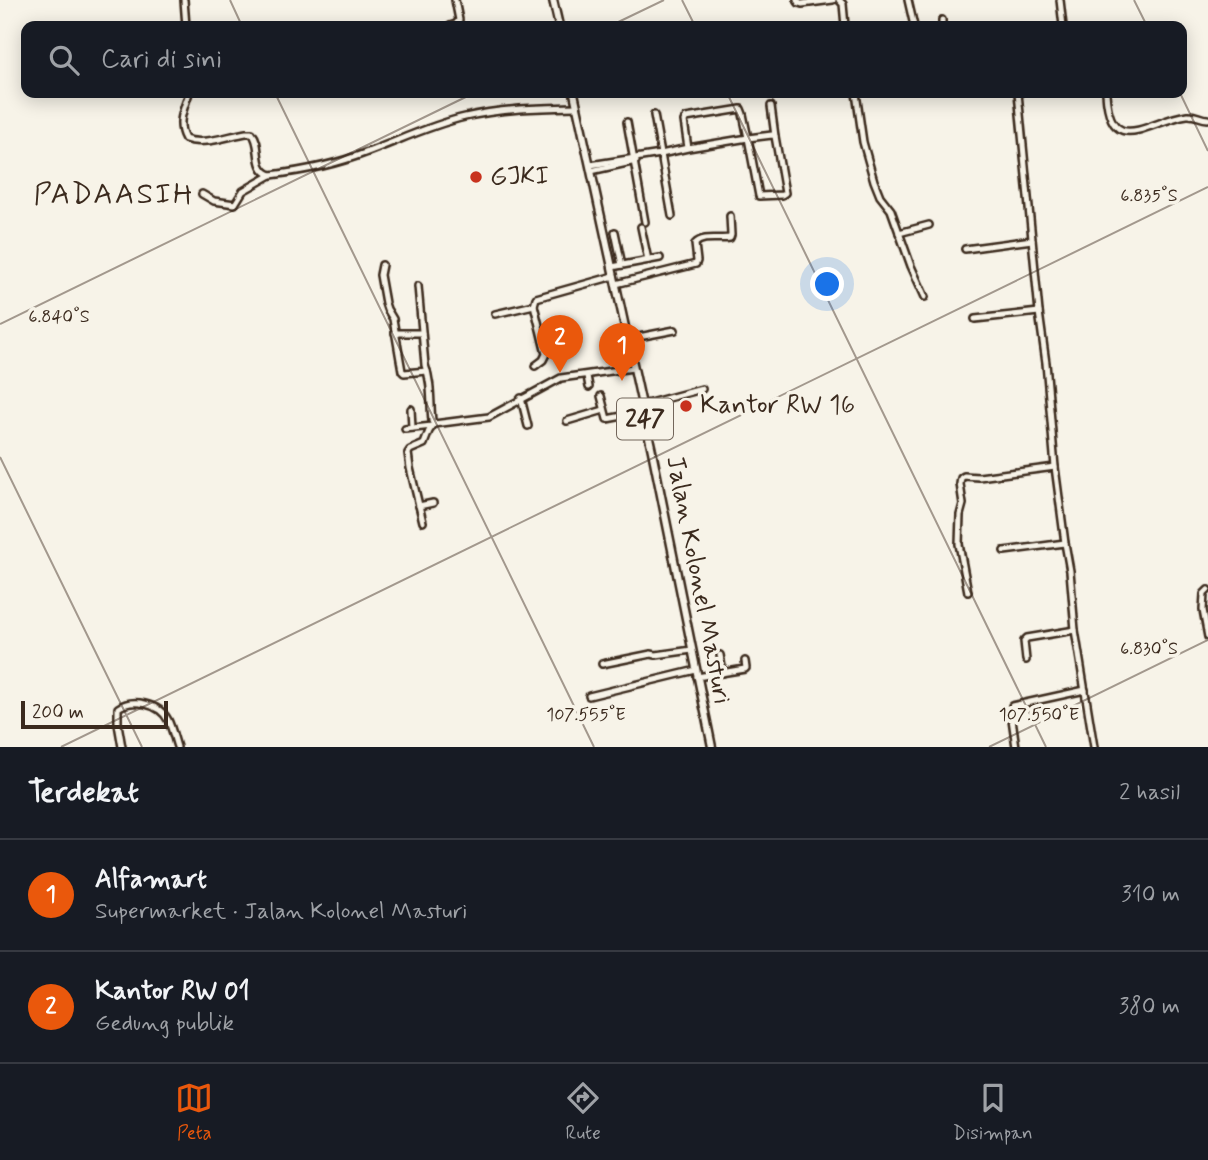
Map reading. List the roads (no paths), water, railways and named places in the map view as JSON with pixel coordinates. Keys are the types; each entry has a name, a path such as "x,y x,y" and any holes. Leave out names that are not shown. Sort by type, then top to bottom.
{"main road":[{"path":"553,0 558,21"},
{"name":"Jalan Kolonel Masturi","path":"575,98 712,747"}],"street":[{"path":"184,0 186,21"},
{"path":"455,0 458,21"},
{"path":"797,0 802,4 833,0"},
{"path":"839,0 843,4 845,21"},
{"path":"908,0 913,21"},
{"path":"1059,0 1062,21"},
{"path":"187,98 180,121 180,130 185,139 193,142 252,133 257,142 260,167 271,175"},
{"path":"857,98 863,142 874,181 891,210 925,297"},
{"path":"1018,98 1055,467 1070,571 1075,630 1094,747"},
{"path":"1107,98 1112,121 1120,130 1136,130 1189,115 1208,119"},
{"path":"688,148 685,119 739,109 743,114 759,194 782,195 785,191 771,106"},
{"path":"202,194 216,202 235,204 243,191 271,175 341,162 464,117 505,109 577,107"},
{"path":"654,115 672,216"},
{"path":"627,121 635,159 648,260"},
{"path":"591,168 688,148 775,136"},
{"path":"616,285 696,264 698,261 695,244 698,241 730,238 730,216"},
{"path":"899,233 929,225"},
{"path":"615,232 622,263"},
{"path":"965,249 1032,240"},
{"path":"612,265 660,258"},
{"path":"382,265 380,275 385,303 393,319 403,372 427,372"},
{"path":"535,366 544,360 546,354 534,304 536,298 614,276"},
{"path":"418,286 433,425 424,444 408,452 423,522"},
{"path":"495,314 534,304"},
{"path":"975,319 1039,312"},
{"path":"628,339 675,330"},
{"path":"396,333 422,333"},
{"path":"411,409 408,428 486,418 561,378 633,368"},
{"path":"587,376 589,387"},
{"path":"601,396 607,419 702,389"},
{"path":"521,398 527,426"},
{"path":"567,421 604,410"},
{"path":"968,592 959,544 963,503 961,478 1055,467"},
{"path":"418,498 428,495"},
{"path":"419,506 433,503"},
{"path":"1004,551 1065,543"},
{"path":"1208,590 1204,594 1203,603 1208,637"},
{"path":"1026,660 1024,641 1027,638 1075,630"},
{"path":"602,664 651,654 692,650"},
{"path":"720,655 723,673"},
{"path":"589,696 697,673 745,670 745,661"},
{"path":"1016,747 1012,705 1085,690"},
{"path":"122,747 118,708 128,703 146,704 161,712 169,722 177,747"}],"place":[{"name":"GJKI","path":"476,177"},
{"name":"Kantor RW 01","path":"560,373"},
{"name":"Alfamart","path":"622,381"},
{"name":"Kantor RW 16","path":"686,406"}],"district":[{"name":"PADAASIH","path":"114,194"}]}
